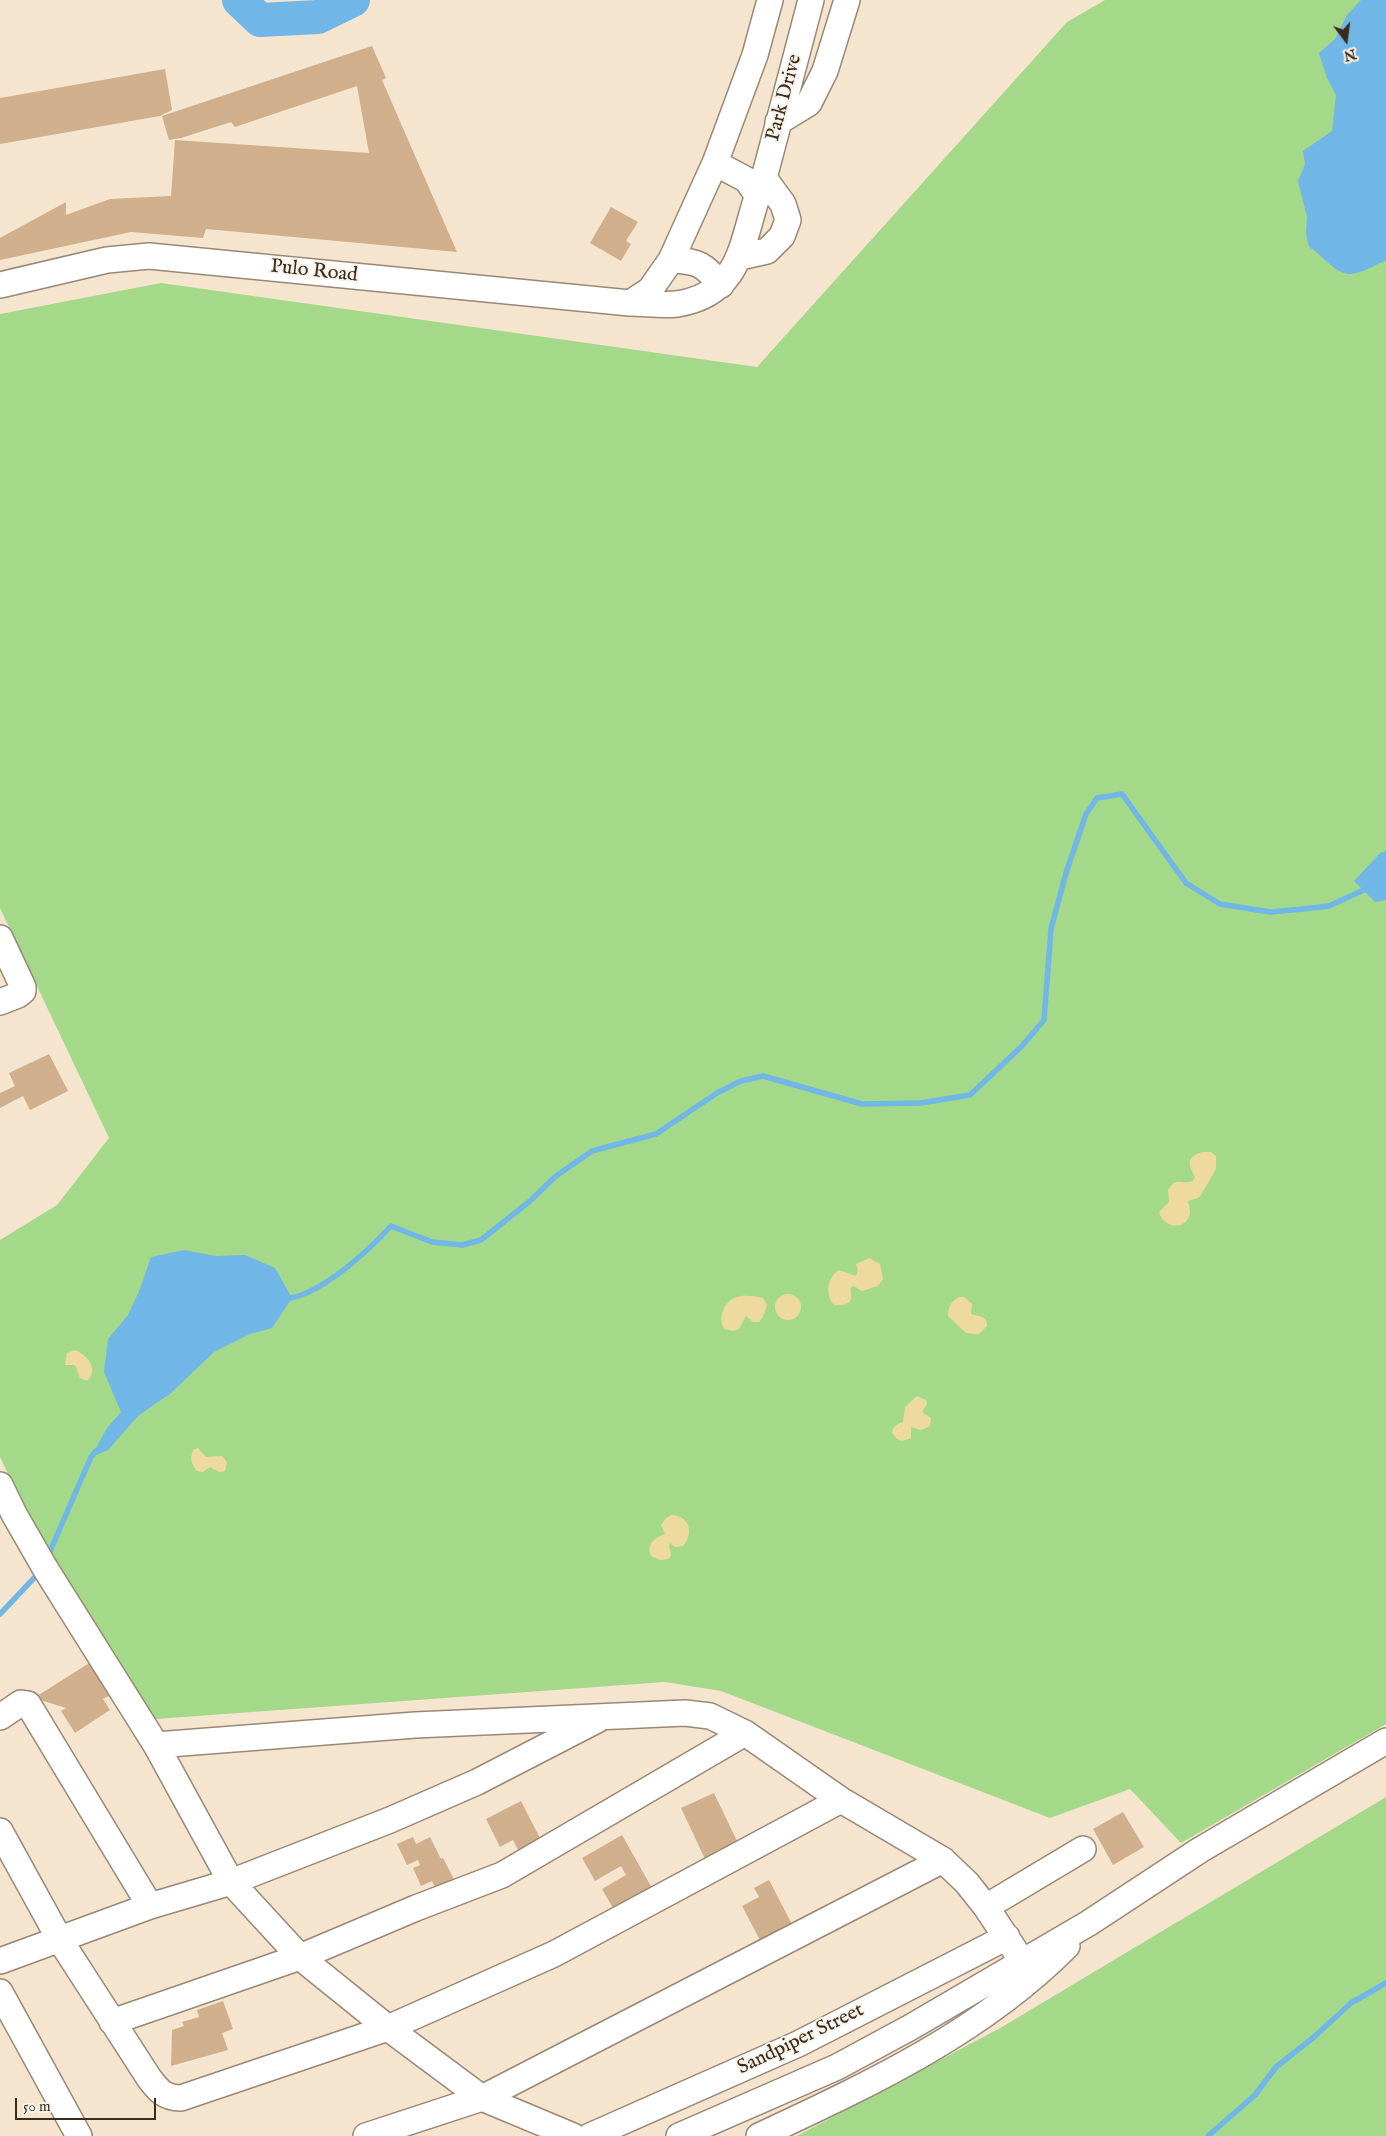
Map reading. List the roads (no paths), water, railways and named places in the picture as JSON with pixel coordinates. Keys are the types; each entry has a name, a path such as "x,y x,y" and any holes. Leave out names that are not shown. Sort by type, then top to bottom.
{"street":[{"name":"Park Drive","path":"630,303 650,290 671,260 714,162 755,55 770,0"},
{"name":"Park Drive","path":"630,303 675,304 704,297 722,284 740,257 761,187 811,0"},
{"path":"778,122 808,102 825,71 847,0"},
{"path":"714,162 761,187 783,204 788,220 782,236 767,251 740,257"},
{"name":"Pulo Road","path":"0,285 108,260 149,256 630,303"},
{"path":"671,260 693,261 708,269 722,284"},
{"path":"0,938 23,987 23,991 0,1002"},
{"path":"0,1485 14,1514 45,1568 156,1745 231,1882 300,1957 388,2028 482,2098 573,2136"},
{"path":"0,1716 21,1703 28,1704 150,1906"},
{"path":"156,1745 415,1725 684,1713 710,1716 745,1733 841,1800 943,1860 967,1883 986,1907 1022,1961"},
{"path":"0,1960 60,1940 150,1906 231,1882 390,1820 477,1782 606,1716"},
{"path":"112,2022 300,1957 416,1908 502,1875 745,1733"},
{"path":"679,2136 837,2067 910,2027 1089,1923 1200,1850 1386,1741"},
{"path":"0,1831 60,1940 112,2022 161,2094 171,2098 181,2098 388,2028 554,1954 841,1800"},
{"path":"986,1907 1083,1850"},
{"path":"366,2136 482,2098 943,1860"},
{"path":"759,2136 862,2088 945,2041 996,2007 1039,1972 1089,1923"},
{"name":"Sandpiper Street","path":"590,2136 798,2044 1007,1937"},
{"path":"0,1992 79,2136"}],"water":[{"path":"1361,0 1386,0 1386,261 1360,272 1349,274 1337,270 1309,247 1306,233 1307,217 1298,181 1305,164 1303,151 1332,131 1336,95 1327,78 1319,53 1335,39 1347,15"},
{"path":"1386,851 1386,900 1375,902 1354,881 1380,853"},
{"path":"184,1250 216,1256 245,1255 275,1268 292,1298 272,1328 250,1334 214,1352 171,1393 138,1416 108,1450 91,1457 107,1428 121,1412 104,1372 108,1339 128,1315 140,1289 151,1257"}],"waterway":[{"path":"239,0 260,20 318,17 353,0"},
{"path":"284,1299 313,1290 342,1271 391,1226 432,1242 462,1245 481,1240 530,1201 556,1176 592,1151 656,1134 717,1093 741,1081 763,1076 862,1104 921,1103 970,1095 1022,1046 1044,1020 1051,929 1066,873 1086,814 1097,798 1122,794 1186,883 1220,904 1270,912 1303,909 1329,906 1368,888"},
{"path":"48,1556 91,1457 96,1451"},
{"path":"0,1614 35,1577"},
{"path":"1208,2136 1255,2095 1276,2067 1314,2037 1351,2003 1386,1983"}]}
